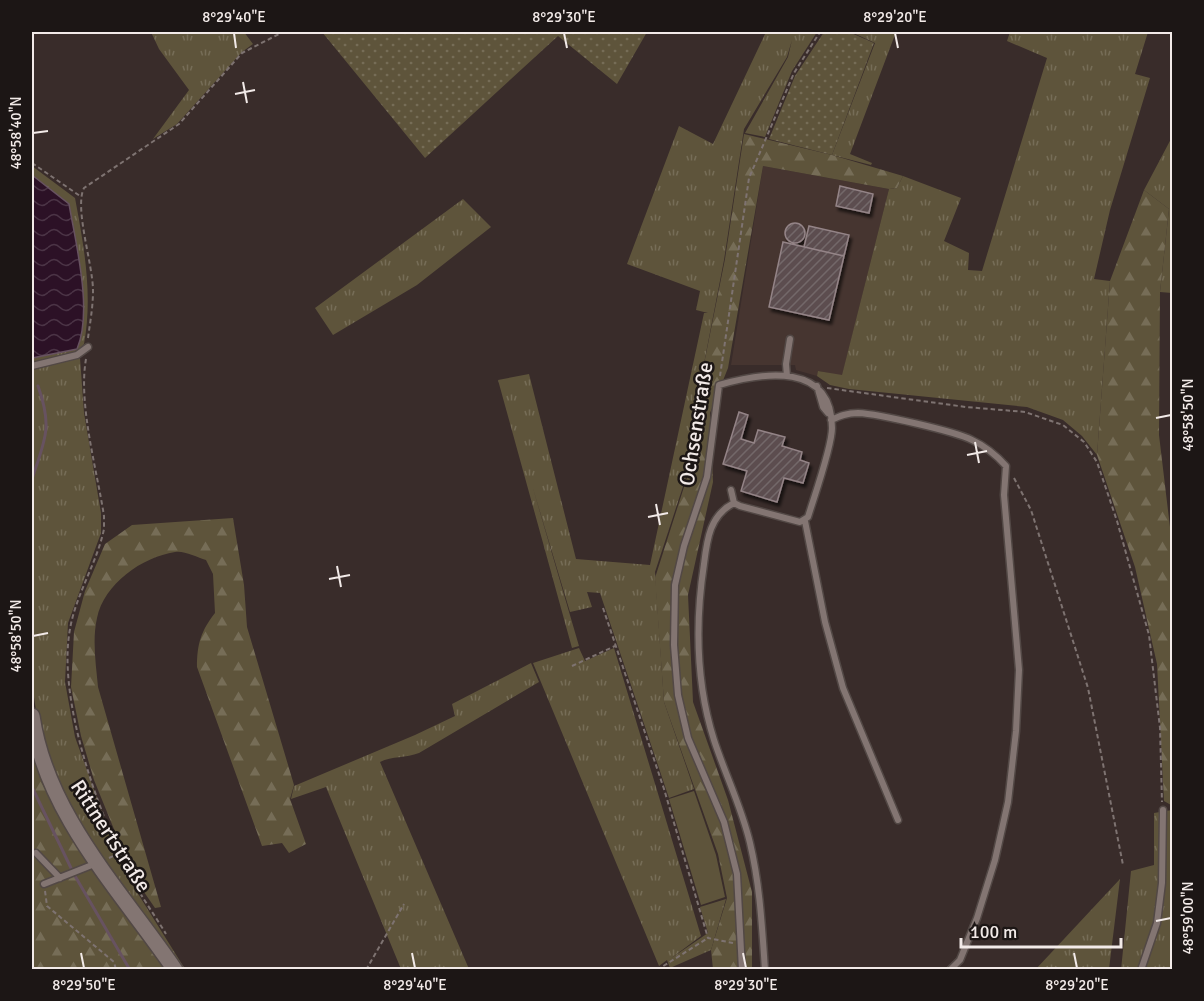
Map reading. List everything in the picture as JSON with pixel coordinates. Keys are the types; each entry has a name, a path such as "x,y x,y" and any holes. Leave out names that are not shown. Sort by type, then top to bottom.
{"street":[{"name":"Rittnertstraße","path":"32,716 37,741 51,782 67,814 98,862 175,969"}],"lane":[{"path":"787,376 786,364 790,339"},
{"path":"32,366 77,355 88,347"},
{"path":"719,385 749,377 787,376 817,386 826,398 832,430 810,511 805,520 825,622 843,688 898,820"},
{"name":"Ochsenstraße","path":"719,385 707,477 684,546 675,585 674,645 678,695 688,738 724,822 737,874 742,944 741,969"},
{"path":"830,417 860,413 948,432 972,440 1006,466 1004,495 1019,670 1011,778 995,860 980,908 960,960 950,969"},
{"path":"731,490 734,503"},
{"path":"765,969 759,884 749,839 713,738 702,691 698,643 699,593 712,524 720,509 734,503 791,520 805,520"},
{"path":"1141,969 1157,923 1162,882 1163,810"},
{"path":"36,853 60,878"},
{"path":"44,884 98,862"}],"path":[{"path":"80,196 93,180 179,124 242,53 283,32"},
{"name":"Ochsenstraße","path":"719,385 749,178 794,73 820,32"},
{"path":"32,162 80,196 93,290 83,375 104,529 69,629 69,686 77,735 130,876 171,942"},
{"path":"817,386 966,407 1025,412 1063,425 1084,442 1097,462 1118,521 1149,635 1161,728 1163,810"},
{"path":"1006,466 1031,510 1088,688 1123,865"},
{"path":"603,608 664,789 708,938"},
{"path":"572,666 615,646"},
{"path":"44,884 47,906 114,962 117,969"},
{"path":"366,969 405,904"},
{"path":"657,969 708,938 742,944"}],"shaded area":[{"path":"763,166 889,189 842,376 819,371 817,376 796,370 795,365 731,365"}],"green space":[{"path":"151,32 244,32 253,44 242,52 177,124 153,139 189,90 159,49"},
{"path":"322,32 647,32 617,84 558,36 425,158"},
{"path":"766,32 817,32 792,71 765,137 745,133 788,57 792,40 787,57 744,129 724,260 701,379 690,465 655,572 664,702 694,789 669,798 600,593 587,592 592,607 570,612 532,485 579,646 572,648 498,380 529,374 576,559 650,565 704,313 708,313 696,310 700,291 627,264 679,126 713,144"},
{"path":"824,32 849,32 874,43 832,155 769,139 795,76"},
{"path":"851,32 896,32 850,154 872,163 871,165 832,155 875,43"},
{"path":"1010,32 1148,32 1135,74 1150,78 1110,210 1094,279 1110,281 1097,455 1082,436 1063,420 1027,407 849,389 830,385 817,376 818,371 842,375 889,189 897,188 903,176 961,198 944,241 969,253 968,270 982,271 1047,58 1007,41"},
{"path":"744,134 832,155 903,176 897,188 889,189 763,166 728,368 710,413 713,482 688,595 693,702 728,800 752,892 752,969 713,969 711,950 727,898 718,854 664,702 655,578 691,465 701,379 725,259"},
{"path":"1172,137 1172,293 1160,292 1169,209 1144,190"},
{"path":"32,166 75,198 84,252 88,307 84,344 79,351 32,362"},
{"path":"1144,190 1169,209 1160,292 1159,435 1172,544 1171,805 1164,801 1157,664 1135,567 1097,455 1110,281"},
{"path":"463,199 491,227 417,285 333,335 315,308"},
{"path":"80,358 84,413 101,513 101,533 68,623 65,682 75,737 116,851 130,881 185,969 180,969 113,877 82,829 50,768 36,712 33,690 32,370"},
{"path":"233,518 244,585 247,627 294,785 290,799 306,844 289,853 282,843 262,846 197,667 201,638 215,613 213,574 206,560 178,552 150,560 126,574 116,583 101,606 96,626 95,661 98,687 161,907 155,908 133,876 94,780 81,736 71,687 74,632 85,591 105,544 132,525"},
{"path":"579,648 585,661 614,648 701,936 670,959 708,933 700,907 726,899 711,950 670,968 667,960 659,966 533,663"},
{"path":"531,663 539,682 419,753 380,762 469,969 401,969 326,787 291,799 294,786 455,716 452,704"},
{"path":"32,738 53,797 96,875 166,969 32,969"},
{"path":"694,791 716,855 725,897 701,905 669,799"},
{"path":"1172,810 1172,969 1121,970 1131,871 1154,865 1154,813"},
{"path":"1120,879 1109,969 1036,969"}],"water":[{"path":"32,175 69,204 82,278 83,316 82,334 77,349 32,358"}],"building":[{"path":"840,186 873,194 869,213 836,206"},
{"path":"795,223 802,226 805,233 802,240 795,243 788,240 785,233 788,226"},
{"path":"809,226 849,235 844,256 804,247"},
{"path":"783,242 844,256 829,320 769,307"},
{"path":"739,412 748,415 741,439 754,443 758,430 785,437 782,446 802,452 800,460 809,463 803,483 784,478 777,502 741,491 747,471 723,464"}],"waterway":[{"path":"32,479 46,433 43,400 38,386"},
{"path":"32,787 71,868"},
{"path":"75,876 130,970"}]}
